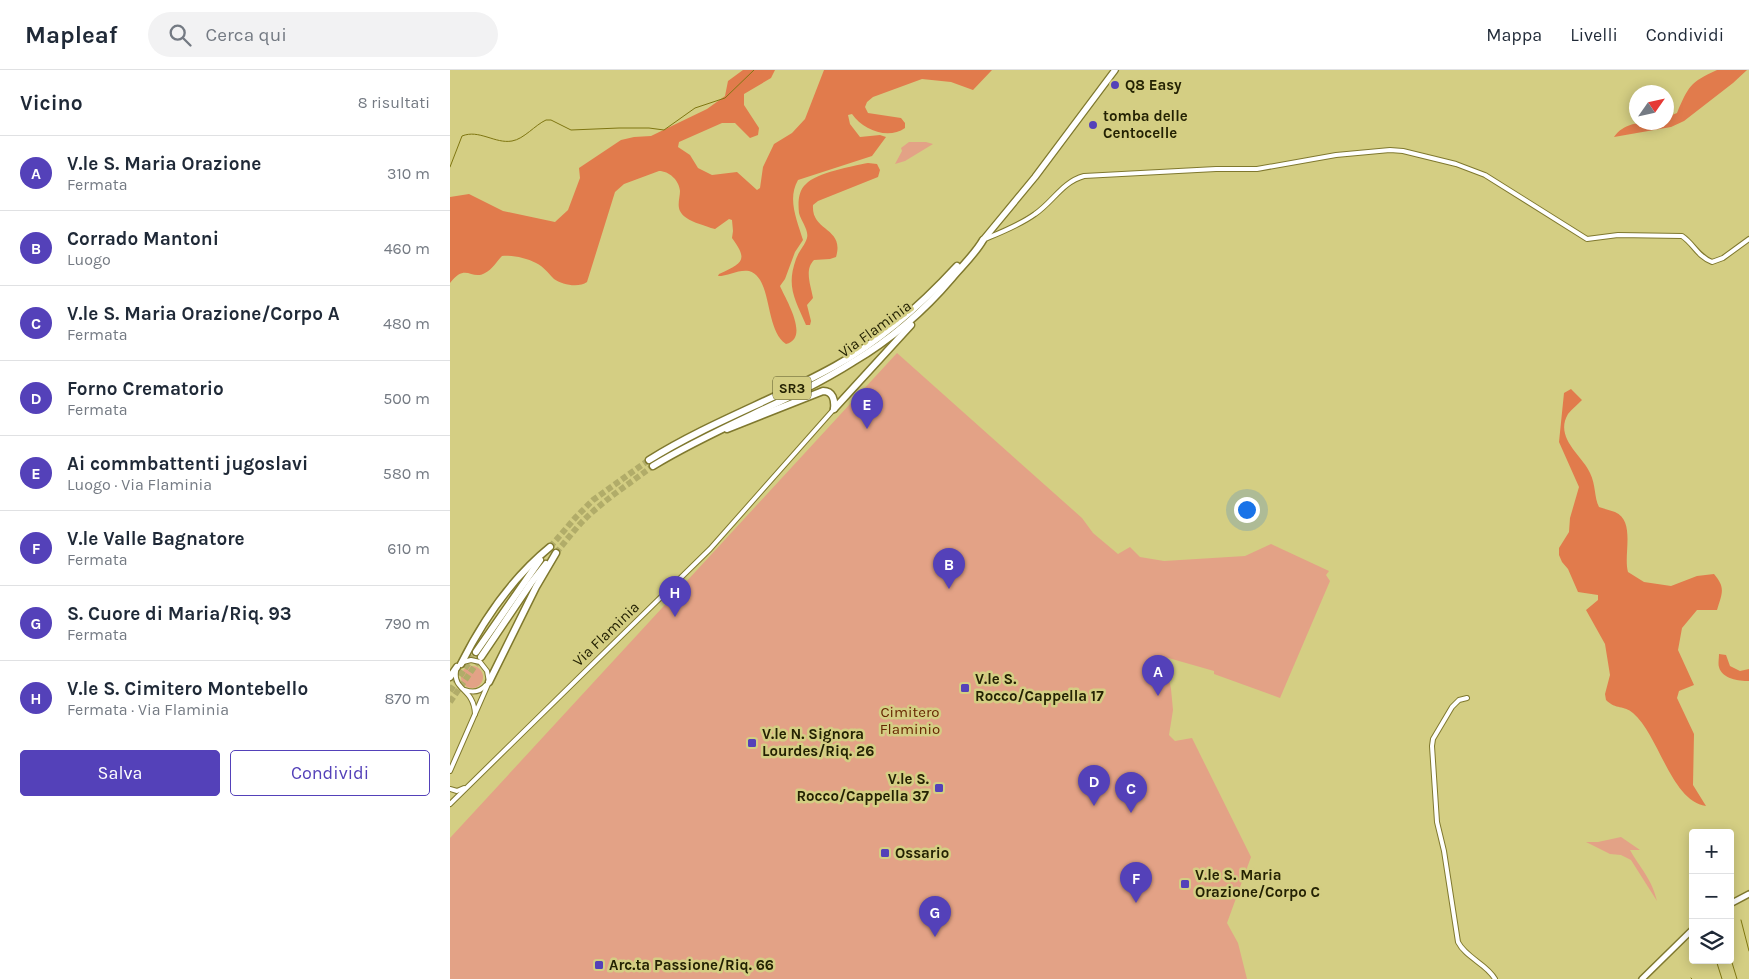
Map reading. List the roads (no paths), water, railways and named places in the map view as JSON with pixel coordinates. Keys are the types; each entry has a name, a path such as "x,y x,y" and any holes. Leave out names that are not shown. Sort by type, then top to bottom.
{"highway":[{"name":"Via Flaminia","path":"983,240 947,284 924,308 885,341 854,362 818,382 651,463 678,443 820,374 870,344 906,317 983,240"},
{"path":"834,409 924,308"},
{"path":"716,431 730,428 823,391 828,391 832,394 835,401 834,409"},
{"path":"450,677 511,585 527,567 550,547 530,572 479,655 531,583 556,553 533,593 489,682"}],"main road":[{"name":"Via Flaminia","path":"983,240 1035,177 1114,70"},
{"path":"1734,902 1749,894"},
{"path":"1642,979 1689,933"}],"street":[{"path":"983,240 1028,220 1043,208 1063,187 1071,181 1084,176 1216,169 1257,169 1336,155 1390,150 1403,151 1456,164 1485,175 1587,239 1618,235 1682,236 1700,255 1712,262 1723,258 1749,238"},
{"name":"Via Flaminia","path":"450,801 518,738 710,548 834,409"},
{"path":"450,771 453,764 475,714 489,682 487,670 480,662 471,660 459,665 455,678 459,686 473,700 475,714"},
{"path":"463,689 471,692 478,691 489,682"},
{"path":"1467,698 1459,700 1452,707 1432,742 1436,812 1458,942 1465,952 1491,973 1495,979"},
{"path":"450,789 457,791 468,786"}],"waterway":[{"path":"450,167 462,136 475,134 512,141 521,138 546,120 551,120 571,130 619,128 664,130 695,108 725,98 754,70"},
{"path":"1741,920 1749,951"},
{"path":"1717,964 1722,979"},
{"path":"1732,964 1737,979"}],"tunnel":[{"path":"550,547 593,500 649,460"},
{"path":"556,553 589,515 653,466"},
{"path":"450,691 476,652"},
{"path":"450,702 481,657"}],"place":[{"name":"Q8 Easy","path":"1115,85"},
{"name":"tomba delle Centocelle","path":"1093,125"},
{"name":"Ai commbattenti jugoslavi","path":"867,429"},
{"name":"Corrado Mantoni","path":"949,589"},
{"name":"V.le S. Cimitero Montebello","path":"675,617"},
{"name":"V.le S. Rocco/Cappella 17","path":"965,688"},
{"name":"V.le S. Maria Orazione","path":"1158,696"},
{"name":"V.le N. Signora Lourdes/Riq. 26","path":"752,743"},
{"name":"V.le S. Rocco/Cappella 37","path":"939,788"},
{"name":"Forno Crematorio","path":"1094,806"},
{"name":"V.le S. Maria Orazione/Corpo A","path":"1131,813"},
{"name":"Ossario","path":"885,853"},
{"name":"V.le S. Maria Orazione/Corpo C","path":"1185,884"},
{"name":"V.le Valle Bagnatore","path":"1136,903"},
{"name":"S. Cuore di Maria/Riq. 93","path":"935,937"},
{"name":"Arc.ta Passione/Riq. 66","path":"599,965"}],"park label":[{"name":"Cimitero Flaminio","path":"910,720"}]}
